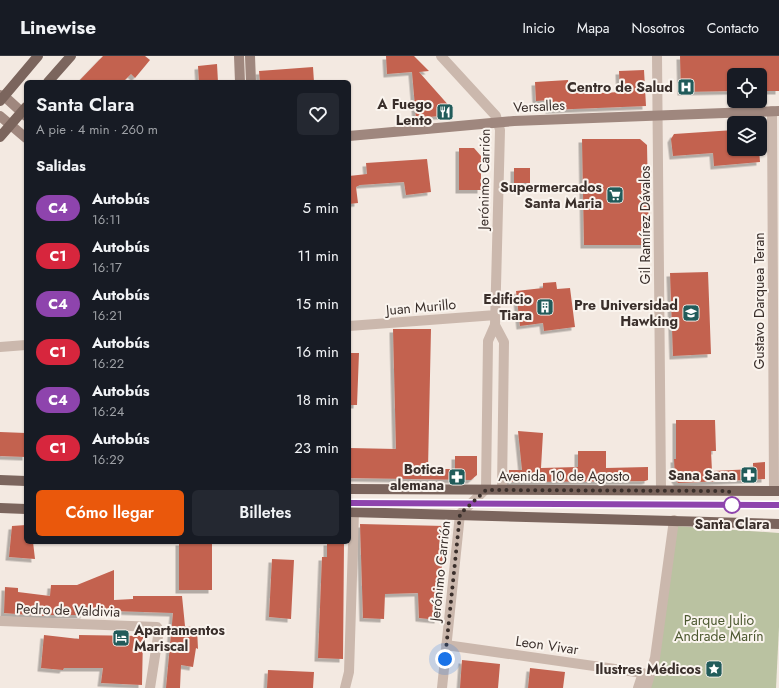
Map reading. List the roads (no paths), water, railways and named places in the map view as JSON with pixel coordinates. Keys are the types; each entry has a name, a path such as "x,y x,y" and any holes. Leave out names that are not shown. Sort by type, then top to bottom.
{"main road":[{"path":"1,97 38,56"},
{"path":"50,80 71,56"},
{"path":"0,137 24,112"},
{"path":"0,480 24,481"},
{"name":"Avenida 10 de Agosto","path":"351,489 776,491"},
{"path":"0,510 24,509"},
{"path":"351,512 779,524"}],"street":[{"path":"239,56 240,80"},
{"path":"250,56 251,80"},
{"name":"Jerónimo Carrión","path":"441,56 496,116 499,123 496,314 495,325 488,341 486,490 460,514 442,688"},
{"name":"Gil Ramírez Dávalos","path":"658,56 661,490"},
{"path":"1,97 24,112"},
{"name":"Versalles","path":"351,136 499,123 775,111"},
{"name":"Gustavo Darquea Teran","path":"775,111 776,491"},
{"path":"0,116 24,136"},
{"name":"Juan Murillo","path":"351,326 496,314"},
{"path":"495,325 504,342 502,490"},
{"path":"0,347 24,345"},
{"path":"646,688 655,658 674,520"},
{"path":"344,688 349,672 351,544"},
{"name":"Pedro de Valdivia","path":"0,621 158,628 150,688"},
{"name":"Leon Vivar","path":"446,645 643,673 638,688"}],"place":[{"name":"Centro de Salud","path":"686,87"},
{"name":"A Fuego Lento","path":"445,112"},
{"name":"Supermercados Santa Maria","path":"615,195"},
{"name":"Edificio Tiara","path":"545,307"},
{"name":"Pre Universidad Hawking","path":"691,313"},
{"name":"Sana Sana","path":"749,475"},
{"name":"Botica alemana","path":"457,477"},
{"name":"Santa Clara","path":"732,505"},
{"name":"Apartamentos Mariscal","path":"121,638"},
{"name":"Ilustres Médicos","path":"714,669"}],"park label":[{"name":"Parque Julio Andrade Marín","path":"719,628"}]}
